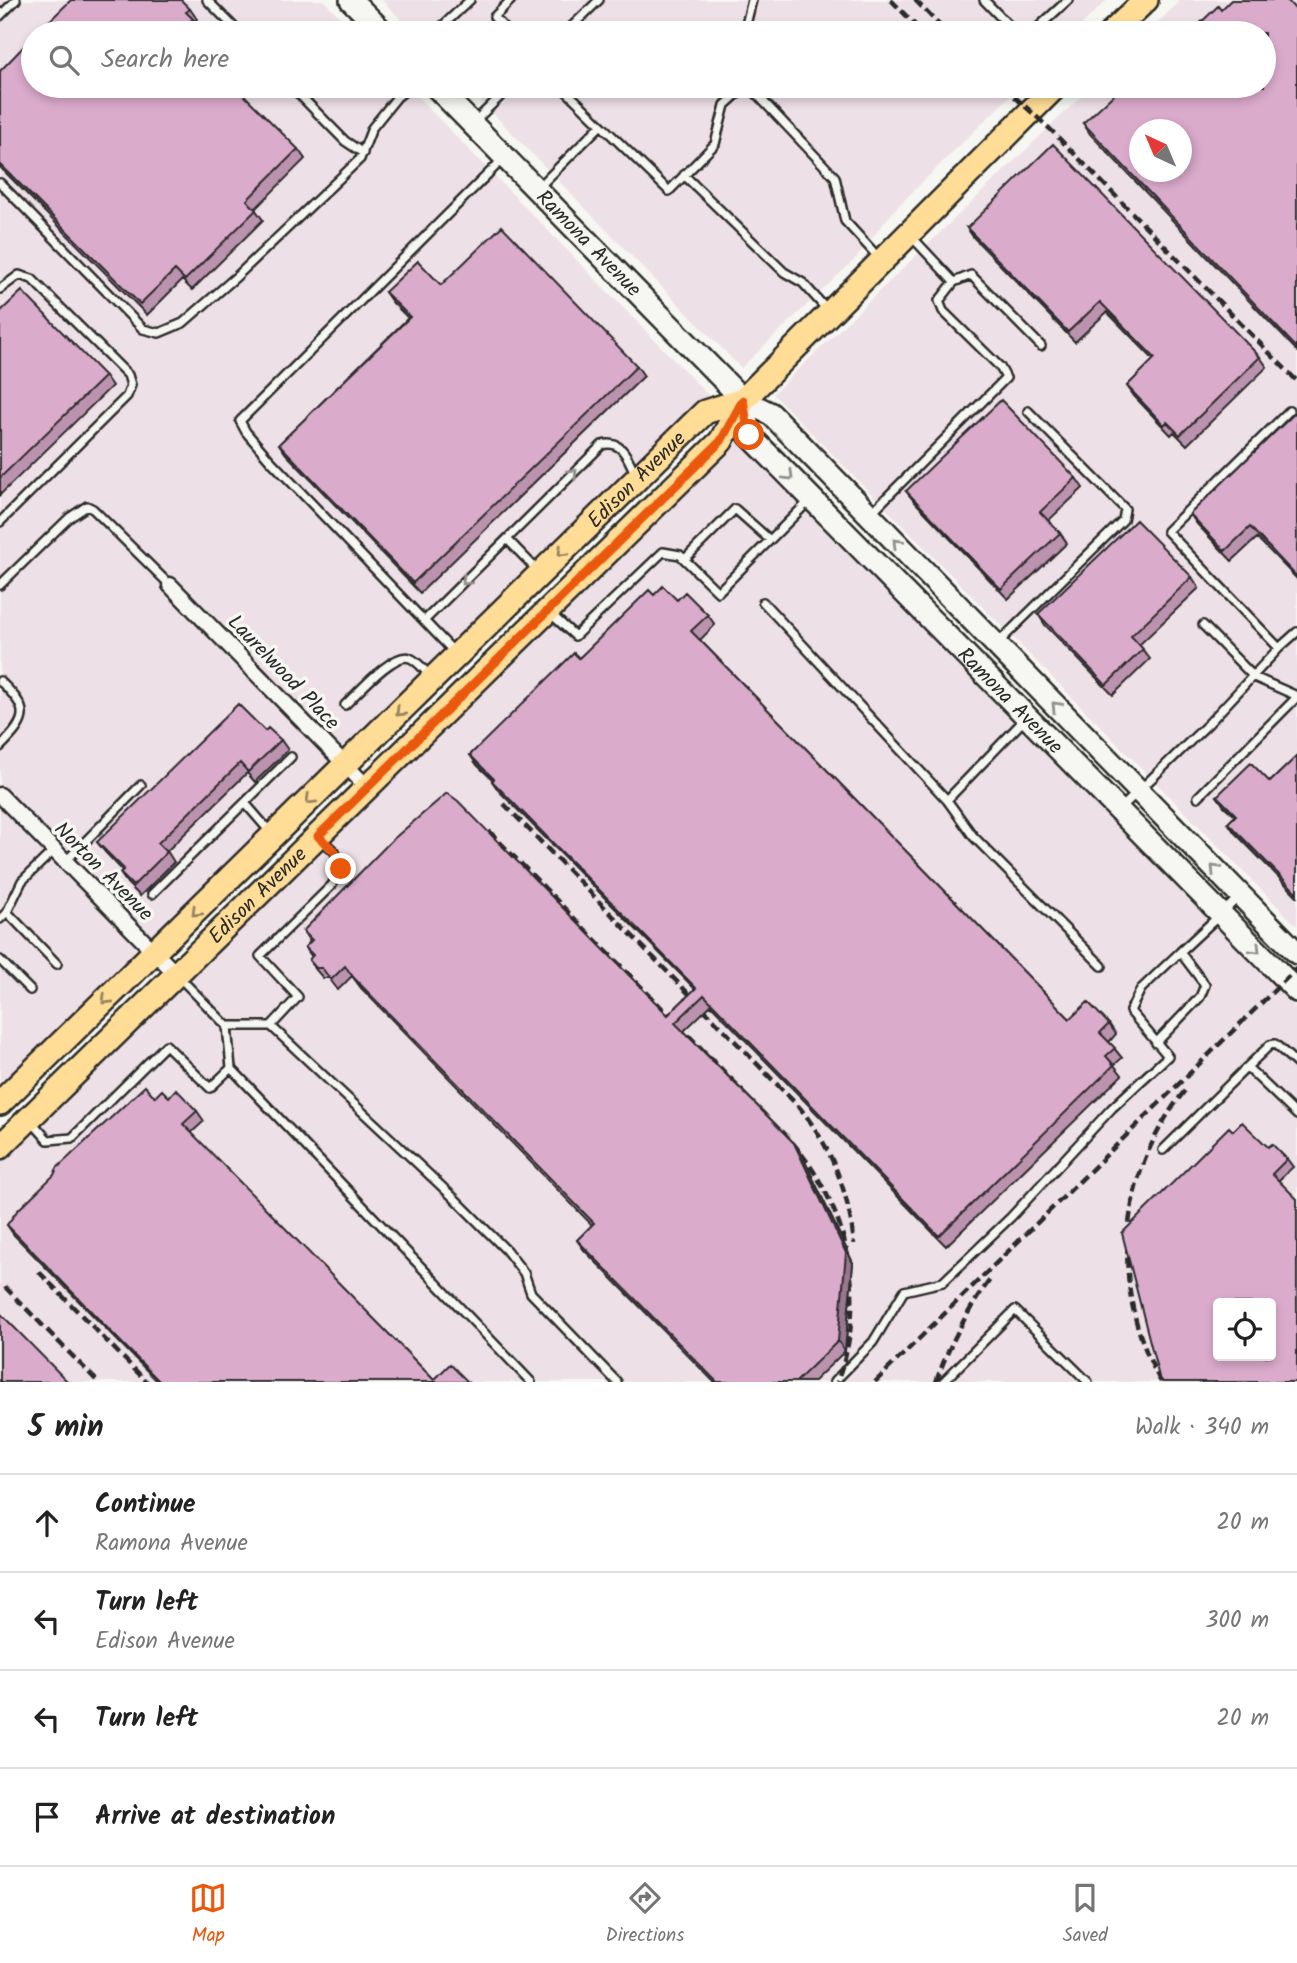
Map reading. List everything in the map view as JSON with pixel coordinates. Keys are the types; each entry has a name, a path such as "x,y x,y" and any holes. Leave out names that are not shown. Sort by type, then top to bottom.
{"main road":[{"path":"351,0 372,21"},
{"path":"1124,21 1146,0"},
{"name":"Ramona Avenue","path":"447,98 743,400 771,414 1297,953"},
{"name":"Edison Avenue","path":"0,1147 721,441 743,400 1037,98"},
{"name":"Ramona Avenue","path":"743,400 749,435 1297,990"},
{"name":"Edison Avenue","path":"0,1103 705,412 743,400"},
{"path":"485,672 488,646 537,597 541,589 540,574"}],"street":[{"name":"Laurelwood Place","path":"170,585 368,788"},
{"name":"Norton Avenue","path":"2,802 54,850 177,975"}],"lane":[{"path":"0,16 16,0"},
{"path":"207,0 228,21"},
{"path":"448,21 470,0"},
{"path":"498,21 494,17 511,0"},
{"path":"577,21 599,0"},
{"path":"747,21 752,0"},
{"path":"984,0 1004,21"},
{"path":"1045,21 1068,0"},
{"path":"303,98 345,141 363,153"},
{"path":"0,183 143,329 159,333 183,323 237,276 360,159 372,128 396,98"},
{"path":"472,123 498,98"},
{"path":"573,98 668,191 715,144 725,105 733,98"},
{"path":"759,98 835,177 845,220 881,261"},
{"path":"537,189 601,125"},
{"path":"457,655 262,451 240,421 505,157"},
{"path":"684,175 784,272 803,282 830,313"},
{"path":"908,233 954,282"},
{"path":"0,289 19,275 32,279 128,375 131,385 127,396 0,522"},
{"path":"869,515 1006,378 1000,367 943,311 939,301 954,282 971,275 1041,346"},
{"path":"996,645 1123,520 1125,509 1028,411"},
{"path":"1279,648 1167,531 1290,411"},
{"path":"424,621 602,445 608,443 621,448 638,478"},
{"path":"548,611 575,636 663,552 680,555 718,592 812,499"},
{"path":"0,585 69,518 87,506 170,585"},
{"path":"685,559 735,509 770,540"},
{"path":"507,539 540,574"},
{"path":"763,602 947,800 974,836 1102,966"},
{"path":"1198,797 1297,696 1254,677 1203,625"},
{"path":"1119,810 1297,632"},
{"path":"345,705 382,670 407,656 433,679"},
{"path":"0,681 21,703 23,711 19,724 0,747"},
{"path":"947,800 1027,717"},
{"path":"152,894 291,757"},
{"path":"65,861 141,785"},
{"path":"244,803 274,836"},
{"path":"271,1026 298,997 260,956 332,885 341,869 335,852 318,836"},
{"path":"0,919 7,912 22,881 54,850"},
{"path":"834,1382 873,1342 904,1291 943,1282 1011,1217 1112,1108 1168,1056 1130,1011 1141,989 1240,895"},
{"path":"7,912 57,964"},
{"path":"1156,1043 1200,997 1205,985 1180,952"},
{"path":"0,960 30,990"},
{"path":"177,975 227,1026 231,1068 531,1382"},
{"path":"227,1026 271,1026 506,1250 524,1273 531,1293 617,1382"},
{"path":"1163,1150 1270,1045 1275,1044 1297,1065"},
{"path":"29,1119 48,1140 72,1138 166,1045 210,1088 231,1068"},
{"path":"1247,1067 1296,1116"},
{"path":"943,1382 1015,1310 1088,1382"}],"shaded area":[{"path":"0,0 323,0 344,21 21,21 21,98 419,98 710,397 0,1087"},
{"path":"382,0 1107,0 1085,21 402,21"},
{"path":"1181,0 1297,0 1297,926 773,394 1080,98 1276,98 1276,21 1159,21"},
{"path":"478,98 1008,98 895,209 855,259 741,368"},
{"path":"739,441 1297,1009 1297,1382 0,1382 0,1161"}],"building":[{"path":"71,0 181,0 190,9 186,12 193,19 191,21 49,21"},
{"path":"1231,0 1287,0 1297,11 1297,348 1139,182 1192,182 1192,119 1129,119 1129,171 1083,123 1110,98 1276,98 1276,21 1202,21 1218,6 1221,10"},
{"path":"21,49 21,98 247,98 298,149 247,200 256,210 185,280 175,270 140,304 0,164 0,71"},
{"path":"1053,144 1260,357 1180,435 1167,422 1164,425 1127,386 1155,358 1100,302 1068,332 967,228"},
{"path":"502,226 637,366 413,583 279,444 410,317 385,292 418,261 441,285"},
{"path":"22,291 105,376 0,478 0,312"},
{"path":"1001,400 1076,478 1040,512 1060,533 1001,589 906,491"},
{"path":"1297,411 1297,577 1250,527 1225,551 1190,514"},
{"path":"1136,520 1192,577 1131,636 1143,649 1106,685 1038,614"},
{"path":"663,586 677,600 685,592 708,615 691,631 1070,1019 1088,1002 1109,1024 1100,1033 1115,1048 1106,1056 1114,1065 939,1236 704,995 675,1023 794,1143 846,1253 838,1341 796,1382 717,1382 577,1240 594,1223 345,966 331,980 322,968 316,968 309,960 313,955 305,947 312,940 303,931 391,841 447,793 458,801 668,1015 696,988 492,781 494,779 470,755 574,653 579,658 649,590 654,595"},
{"path":"238,704 265,731 268,728 281,740 248,772 240,763 158,843 167,852 133,886 120,873 124,869 97,842"},
{"path":"1297,756 1297,893 1228,823 1236,815 1217,796 1251,763 1270,782"},
{"path":"145,1086 155,1097 162,1090 169,1097 176,1089 197,1111 183,1124 434,1380 450,1364 468,1382 160,1382 7,1225 17,1211 54,1175 57,1168"},
{"path":"1242,1122 1268,1147 1272,1144 1287,1159 1272,1174 1297,1199 1297,1382 1163,1382 1159,1377 1122,1233 1229,1127 1233,1131"},
{"path":"0,1313 68,1382 0,1382"}],"railway":[{"path":"891,0 911,21"},
{"path":"915,0 935,21"},
{"path":"1016,98 1050,129 1297,381"},
{"path":"504,804 800,1108 821,1139 837,1172 848,1207 854,1244"},
{"path":"489,831 743,1091"},
{"path":"875,1382 1297,968"},
{"path":"1161,1382 1144,1346 1133,1308 1128,1270 1128,1231 1134,1193 1146,1156 1164,1121 1187,1088"},
{"path":"782,1131 804,1157 822,1186 846,1249 852,1315 847,1349 837,1382"},
{"path":"39,1272 147,1382"},
{"path":"936,1382 960,1328 992,1277"},
{"path":"5,1287 98,1382"}],"route":[{"path":"341,869 335,852 318,836 721,441 743,400 749,435"}]}
